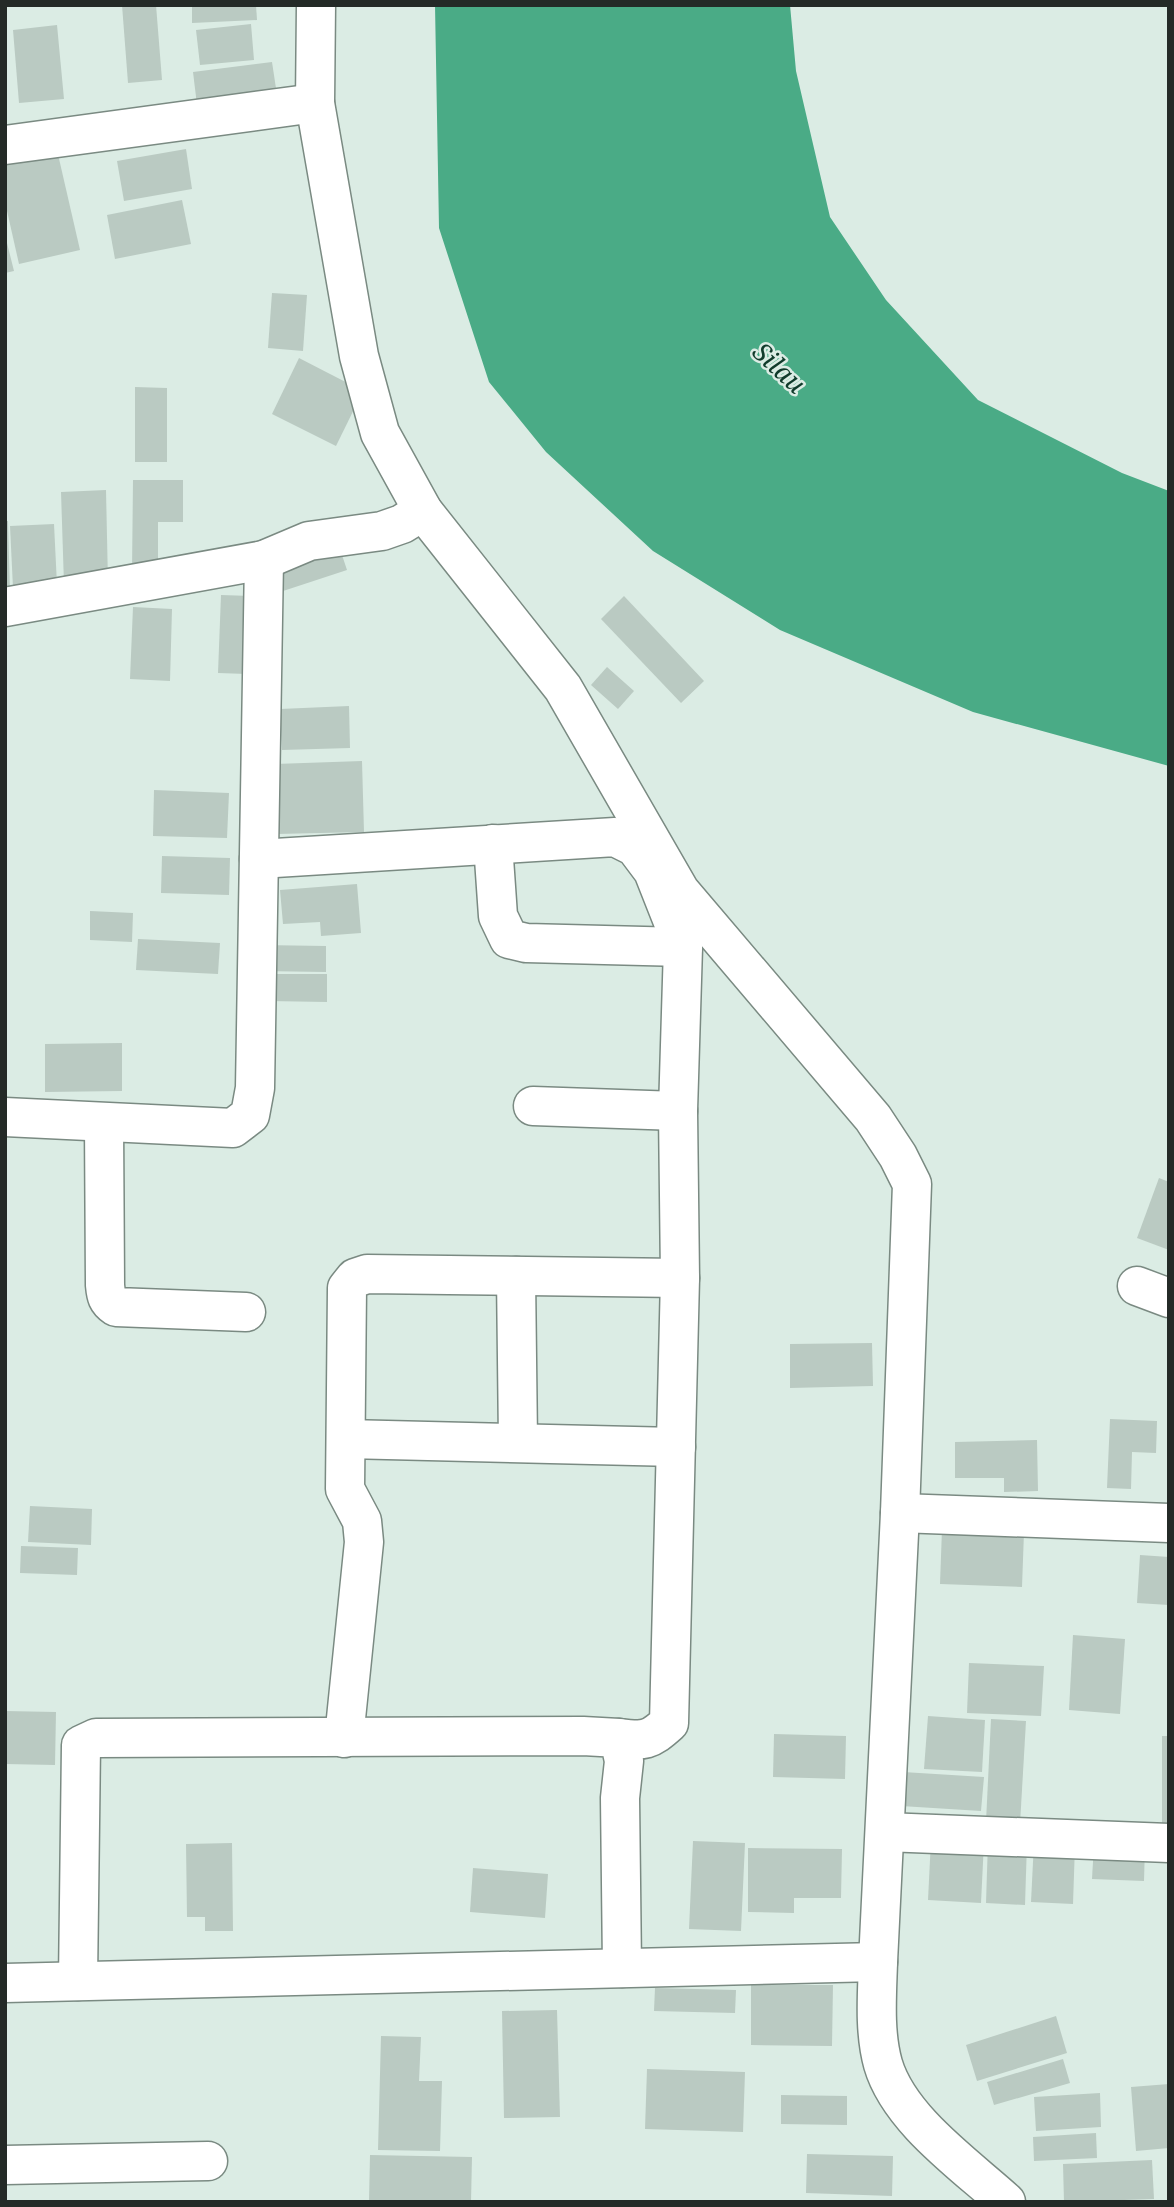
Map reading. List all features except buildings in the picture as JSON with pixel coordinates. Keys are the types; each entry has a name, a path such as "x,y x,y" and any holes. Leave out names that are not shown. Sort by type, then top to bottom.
{"street":[{"path":"316,5 315,103 359,356 380,433 423,511 564,688 680,891 873,1118 912,1184 900,1513 878,1962 879,2040 882,2062 890,2082 908,2111 1006,2202"},
{"path":"5,145 315,103"},
{"path":"5,607 264,561 309,541 382,531 402,524 423,511"},
{"path":"5,1117 233,1128 250,1115 255,1088 264,561"},
{"path":"78,1981 81,1745 96,1738 583,1736 640,1741 655,1736 668,1723 680,1278 678,1111 683,947 653,871 635,847 615,837 259,859"},
{"path":"493,844 498,916 509,939 526,943 683,947"},
{"path":"533,1106 678,1111"},
{"path":"104,1123 105,1285 106,1297 110,1303 116,1307 246,1312"},
{"path":"344,1738 364,1542 362,1521 345,1489 347,1288 355,1278 367,1274 680,1278"},
{"path":"516,1276 518,1442"},
{"path":"346,1439 676,1447"},
{"path":"900,1513 1169,1523"},
{"path":"619,1738 624,1761 621,1798 622,1968"},
{"path":"884,1832 1169,1843"},
{"path":"5,1983 878,1962"},
{"path":"5,2165 208,2161"}],"water":[{"name":"Silau","path":"435,5 790,5 796,71 830,217 886,300 978,400 1122,473 1169,491 1169,766 973,712 780,630 653,551 546,452 489,382 439,228"}]}
